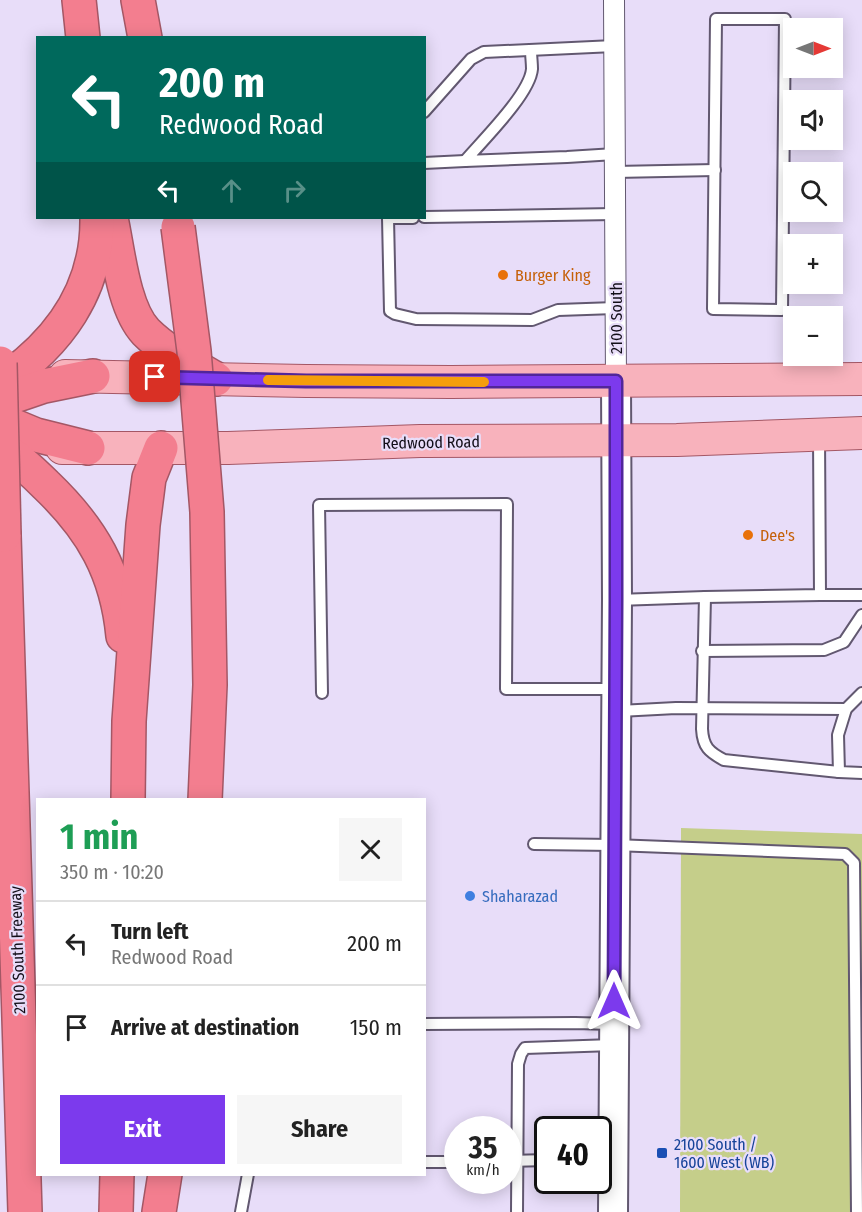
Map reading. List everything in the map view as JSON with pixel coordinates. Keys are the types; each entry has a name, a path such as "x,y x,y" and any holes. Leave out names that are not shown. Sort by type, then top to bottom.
{"highway":[{"path":"79,0 83,36"},
{"path":"138,0 145,36"},
{"path":"2,379 46,345 79,300 92,266 97,219"},
{"path":"111,219 129,301 136,318 145,331 158,342 216,379"},
{"path":"176,219 194,351 207,512 210,685 205,798"},
{"path":"2,379 44,386 93,376"},
{"name":"2100 South Freeway","path":"2,379 4,535 25,1212"},
{"path":"1,440 36,435 88,448"},
{"path":"1,440 70,510 95,544 104,561 112,582 122,625 129,721"},
{"path":"128,798 129,721 147,488 161,448"},
{"path":"116,1212 117,1176"},
{"path":"159,1212 165,1176"}],"main road":[{"path":"93,376 417,382 862,379"},
{"name":"Redwood Road","path":"88,448 249,447 420,441 677,440 862,433"}],"street":[{"name":"2100 South","path":"613,1212 609,1158 613,1034 616,600 614,0"}],"lane":[{"path":"716,19 785,19 782,310 713,309 715,170 716,19"},
{"path":"426,110 471,59 484,52 614,46"},
{"path":"465,161 519,99 528,84 532,71 531,50"},
{"path":"426,163 567,157 715,170"},
{"path":"426,217 615,214"},
{"path":"388,219 390,312 395,314 416,319 532,320 558,310 615,308"},
{"path":"819,435 820,595"},
{"path":"322,693 319,505 507,504 506,689 676,708 846,709"},
{"path":"616,600 862,595"},
{"path":"705,597 702,729 705,744 711,753 724,760 862,773"},
{"path":"702,651 824,650 844,642 862,615"},
{"path":"840,772 838,735 846,709 862,693"},
{"path":"534,844 845,854 854,863 857,1212"},
{"path":"426,1024 564,1023 613,1034"},
{"path":"515,1116 518,1064 520,1054 525,1048 613,1034"},
{"path":"426,1162 444,1162"},
{"path":"241,1212 248,1176"},
{"path":"516,1194 517,1212"}],"green space":[{"path":"681,828 862,834 862,1212 680,1212"}],"slow traffic":[{"path":"268,380 484,382"}],"place":[{"name":"Burger King","path":"503,275"},
{"name":"Dee's","path":"748,535"},
{"name":"Shaharazad","path":"470,896"},
{"name":"2100 South / 1600 West (WB)","path":"662,1153"}],"route":[{"path":"155,377 306,381 616,381 614,1001"}]}
